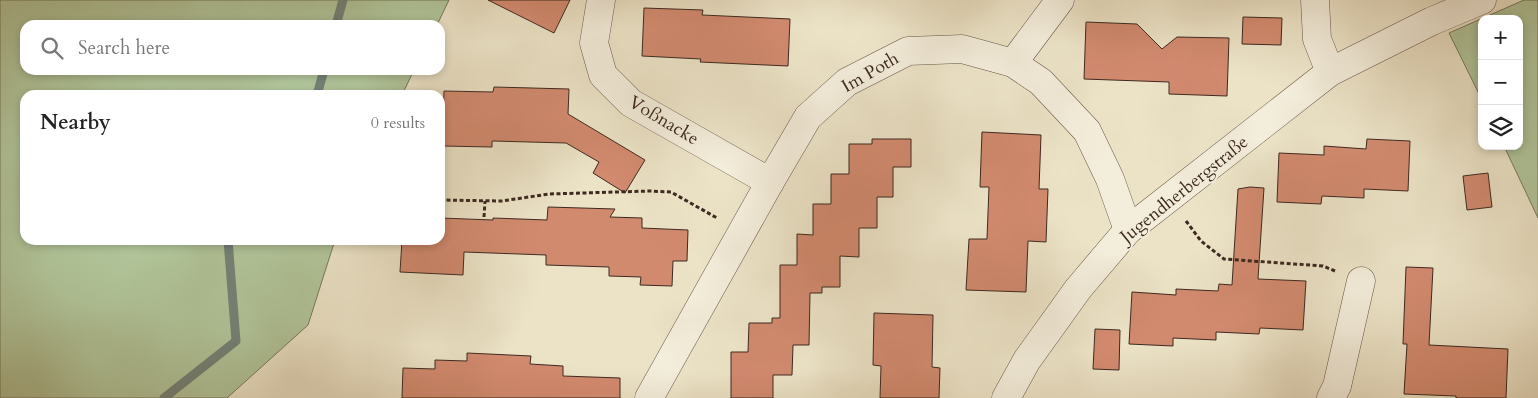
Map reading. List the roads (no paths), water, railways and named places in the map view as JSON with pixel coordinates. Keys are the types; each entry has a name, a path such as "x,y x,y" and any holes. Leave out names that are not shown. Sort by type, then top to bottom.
{"street":[{"name":"Voßnacke","path":"601,0 594,44 603,75 631,103 770,182"},
{"path":"1013,63 1060,0"},
{"path":"1315,0 1317,39 1330,72"},
{"name":"Jugendherbergstraße","path":"1006,398 1027,360 1078,289 1128,230 1330,72 1432,21 1482,0"},
{"name":"Im Poth","path":"649,398 808,117 847,82 908,51 962,49 1013,63 1041,82 1087,131 1110,179 1128,230"},
{"path":"1331,398 1336,386 1361,281"}],"waterway":[{"path":"337,20 343,0"},
{"path":"318,90 323,75"},
{"path":"164,398 236,341 228,245"}]}
